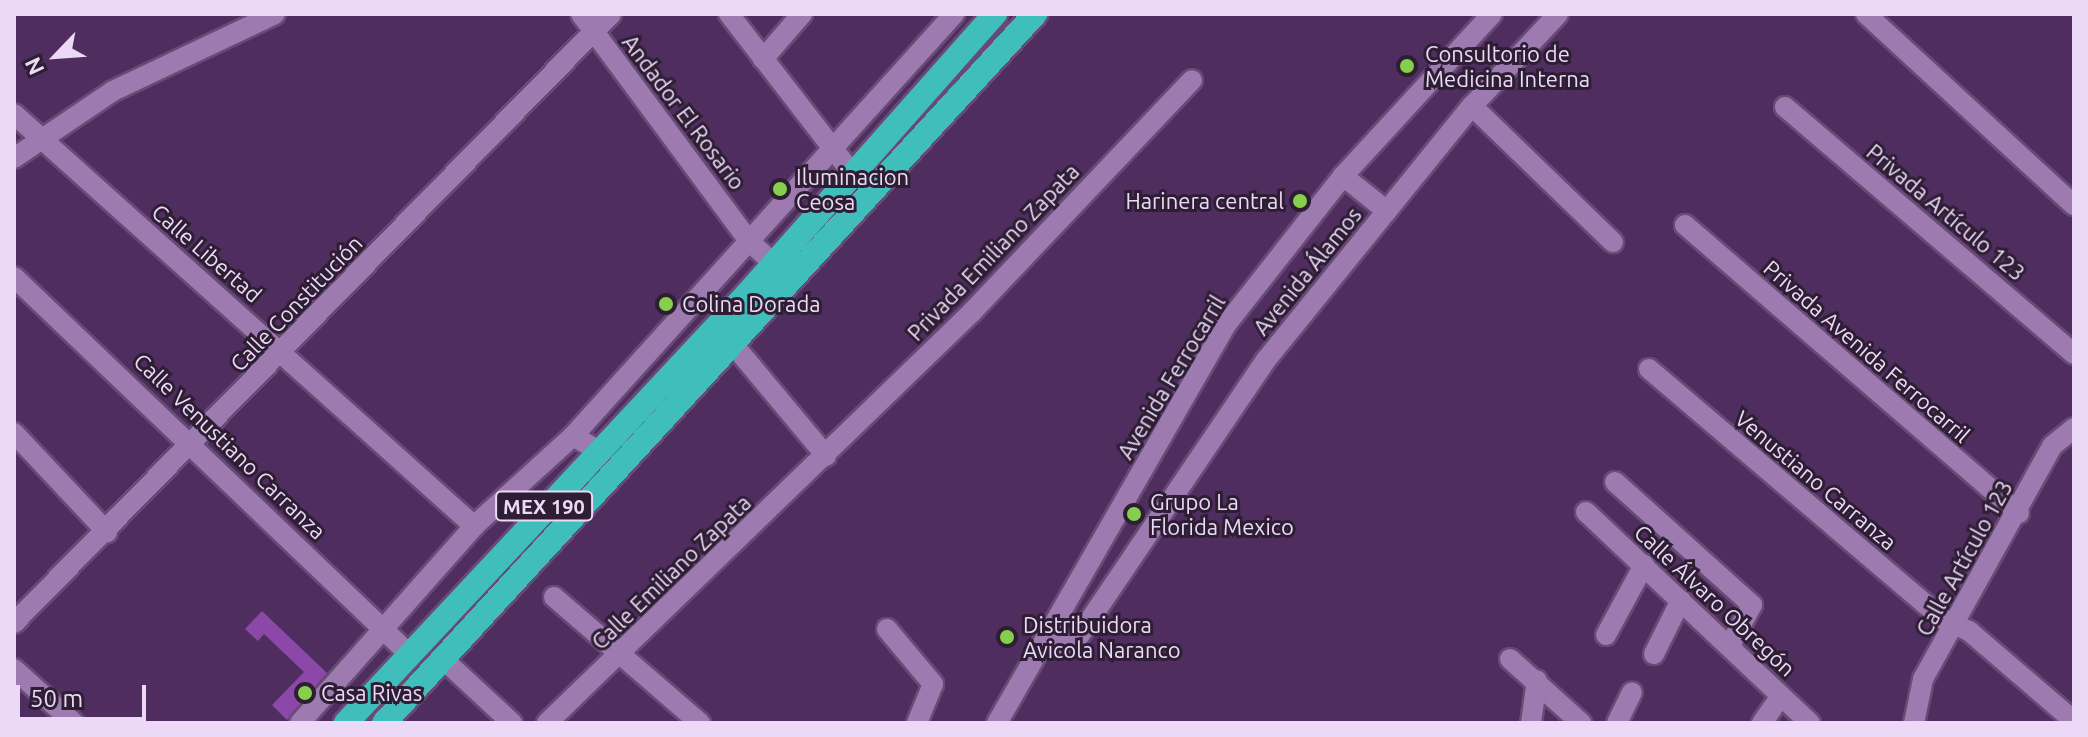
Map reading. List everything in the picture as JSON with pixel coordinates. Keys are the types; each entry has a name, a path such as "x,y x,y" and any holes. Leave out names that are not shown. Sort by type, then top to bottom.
{"highway":[{"name":"MEX 190","path":"346,723 773,263 995,14"},
{"name":"MEX 190","path":"384,723 1035,14"}],"street":[{"path":"14,158 113,91 275,14"},
{"name":"Andador El Rosario","path":"581,14 748,240 773,263"},
{"name":"Calle Constitución","path":"14,623 195,444 611,14"},
{"path":"729,14 852,173"},
{"path":"763,59 802,14"},
{"path":"300,723 386,630 474,526 573,436 954,14"},
{"name":"Avenida Ferrocarril","path":"997,723 1225,326 1343,176 1492,14"},
{"name":"Avenida Álamos","path":"1045,639 1057,647 1075,642 1266,360 1472,106 1558,14"},
{"path":"1866,14 2074,205"},
{"name":"Privada Emiliano Zapata","path":"826,456 1192,80"},
{"path":"1472,106 1613,242"},
{"name":"Privada Artículo 123","path":"1785,107 2074,354"},
{"name":"Calle Libertad","path":"14,114 474,526"},
{"path":"1343,176 1387,211"},
{"name":"Privada Avenida Ferrocarril","path":"1685,225 2019,513"},
{"name":"Calle Venustiano Carranza","path":"14,277 195,444 409,654"},
{"path":"732,343 826,456"},
{"name":"Venustiano Carranza","path":"1649,369 1954,625 2074,721"},
{"name":"Calle Artículo 123","path":"1914,723 1923,679 2019,513 2052,446 2074,428"},
{"path":"14,433 107,532"},
{"path":"573,436 597,450"},
{"name":"Calle Emiliano Zapata","path":"547,723 826,456"},
{"path":"1615,482 1752,605 1730,645"},
{"name":"Calle Álvaro Obregón","path":"1586,512 1810,723"},
{"path":"1606,635 1644,565"},
{"path":"554,597 700,723"},
{"path":"1654,654 1681,600"},
{"path":"887,629 933,684 917,723"},
{"path":"443,659 512,723"},
{"path":"1510,659 1537,680 1581,723"},
{"path":"14,669 74,723"},
{"path":"1531,723 1537,680"},
{"path":"1617,723 1632,692"},
{"path":"1762,723 1781,696"}],"building":[{"path":"262,611 327,673 287,720 272,705 304,672 264,634 258,641 245,629"}],"place":[{"name":"Consultorio de Medicina Interna","path":"1407,66"},
{"name":"Iluminacion Ceosa","path":"780,189"},
{"name":"Harinera central","path":"1300,201"},
{"name":"Colina Dorada","path":"666,304"},
{"name":"Grupo La Florida Mexico","path":"1134,514"},
{"name":"Distribuidora Avicola Naranco","path":"1007,637"},
{"name":"Casa Rivas","path":"305,693"}]}
